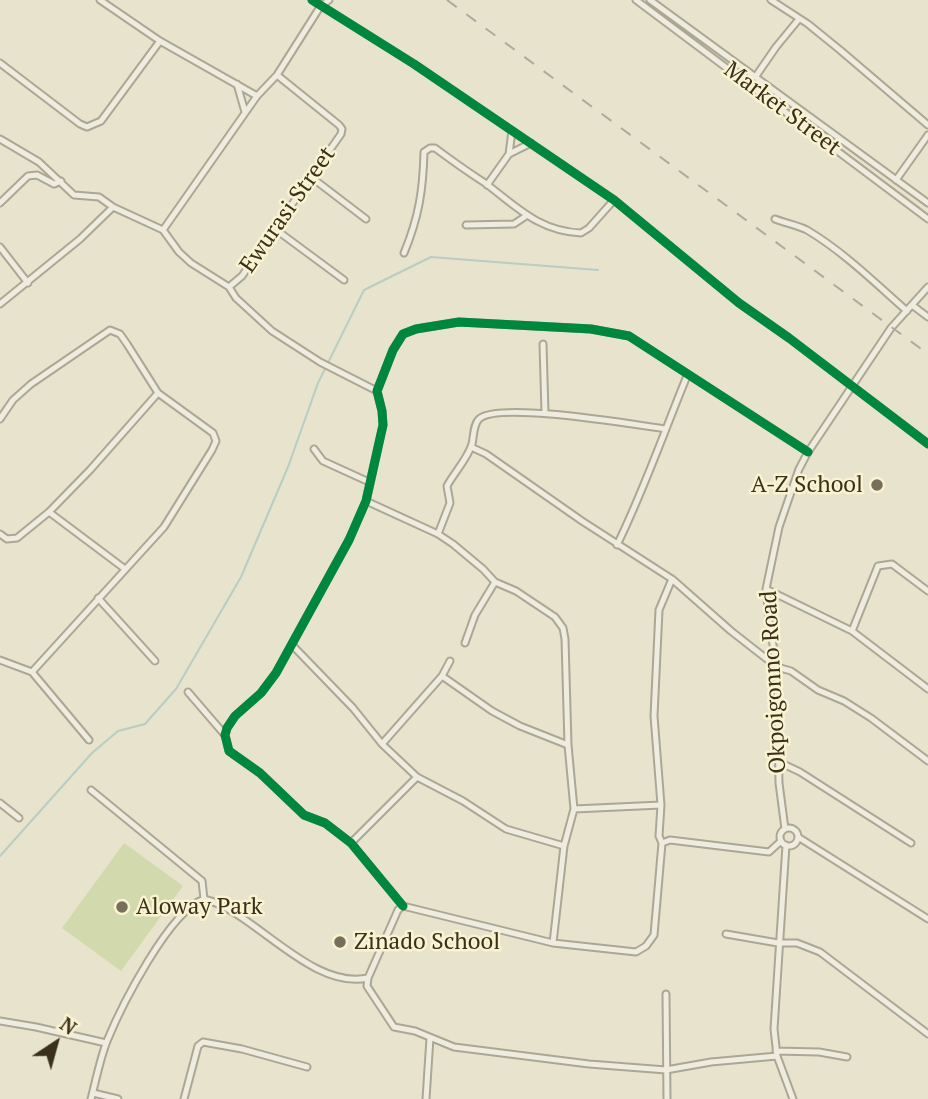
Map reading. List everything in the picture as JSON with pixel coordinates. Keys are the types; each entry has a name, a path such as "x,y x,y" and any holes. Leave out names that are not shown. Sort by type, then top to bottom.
{"street":[{"path":"100,0 160,41 257,96"},
{"path":"312,0 376,39 614,200 739,303 928,444"},
{"path":"163,230 257,96 277,75 320,7 328,0"},
{"name":"Market Street","path":"636,0 928,219"},
{"name":"Market Street","path":"650,0 928,203"},
{"path":"771,0 840,50 928,125"},
{"path":"756,76 800,19"},
{"path":"0,63 87,127 101,121 160,41"},
{"name":"Ewurasi Street","path":"229,287 242,276 341,134 342,129 277,75"},
{"path":"237,85 246,112"},
{"path":"487,185 509,154 512,131"},
{"path":"896,180 928,135"},
{"path":"0,139 39,162 74,195 99,197 113,207 163,230 178,252 229,287 236,298 263,324 320,362 377,391"},
{"path":"509,154 531,143"},
{"path":"404,253 420,209 427,149 435,148 526,216 556,229 580,233 589,228 614,200"},
{"path":"0,203 28,176 37,175 54,184 61,181"},
{"path":"311,177 366,219"},
{"path":"0,304 28,283 113,207"},
{"path":"466,225 514,224 526,216"},
{"path":"775,219 805,229 815,236 867,273 906,311"},
{"path":"275,229 344,280"},
{"path":"0,247 28,283"},
{"name":"Okpoigonno Road","path":"785,829 779,783 777,667 766,589 779,527 799,469 808,452 891,328 928,287"},
{"path":"912,305 928,317"},
{"path":"225,736 235,716 261,693 293,646 349,540 366,501 383,425 377,391 393,350 403,334 416,329 459,322 591,328 629,336 808,452"},
{"path":"0,419 13,400 31,384 110,330 120,334 158,393 213,433 216,441 163,527 32,672"},
{"path":"543,344 545,414"},
{"path":"617,545 638,503 688,376"},
{"path":"0,534 16,538 48,512 90,470 158,393"},
{"path":"438,534 450,503 447,486 471,447 476,422 482,416 545,414 666,429"},
{"path":"471,447 486,454 617,545 672,579 777,667 791,671 818,690 844,701 928,761"},
{"path":"314,449 323,461 369,482"},
{"path":"366,501 438,534 484,569 495,582 533,602 555,617 563,628 568,745 574,809 564,846 553,943"},
{"path":"48,512 125,569"},
{"path":"852,631 878,566 892,564 928,591"},
{"path":"188,692 225,736 229,751 260,773 304,815 326,823 351,843 403,906 553,943 636,952 646,946 654,935 662,843 659,836 661,805 654,716 659,610 672,579"},
{"path":"465,643 475,615 495,582"},
{"path":"766,589 852,631 928,689"},
{"path":"98,598 155,660"},
{"path":"293,646 354,708 382,744 417,777 463,801 506,829 564,846"},
{"path":"0,660 32,672 89,740"},
{"path":"382,744 442,676 450,661"},
{"path":"442,676 492,711 520,726 568,745"},
{"path":"779,762 800,772 911,843"},
{"path":"351,843 417,777"},
{"path":"91,790 202,881 204,899"},
{"path":"0,803 19,818"},
{"path":"574,809 661,805"},
{"path":"793,1099 776,1053 774,1029 782,832 792,829 798,837 928,919"},
{"path":"662,843 670,840 769,852 783,843 794,844 798,837"},
{"path":"118,1099 92,1096 106,1044 130,990 147,962 194,902 204,899 217,902 310,965 345,978 368,978"},
{"path":"403,906 398,910 367,986 394,1027 415,1031 454,1047 589,1064 666,1070 776,1053 819,1052 847,1057"},
{"path":"726,934 778,943 797,943 820,953 928,1034"},
{"path":"666,994 667,1099"},
{"path":"0,1021 106,1044"},
{"path":"426,1099 430,1038"},
{"path":"184,1099 198,1046 203,1042 242,1049 307,1067"}],"green space":[{"name":"Aloway Park","path":"124,843 183,886 121,971 62,928"}],"waterway":[{"path":"0,856 92,753 118,731 145,724 176,689 241,577 288,467 318,383 364,290 431,257 598,270"}],"railway":[{"path":"447,0 928,354"}],"cycle path":[{"path":"312,0 414,64 614,200 739,303 928,444"},
{"path":"403,906 351,843 325,823 304,815 260,773 229,751 225,735 235,716 261,693 276,673 349,540 366,501 383,425 377,391 393,350 403,334 416,329 459,322 591,329 629,336 808,452"}],"place":[{"name":"A-Z School","path":"877,485"},
{"name":"Aloway Park","path":"122,907"},
{"name":"Zinado School","path":"340,942"}]}
